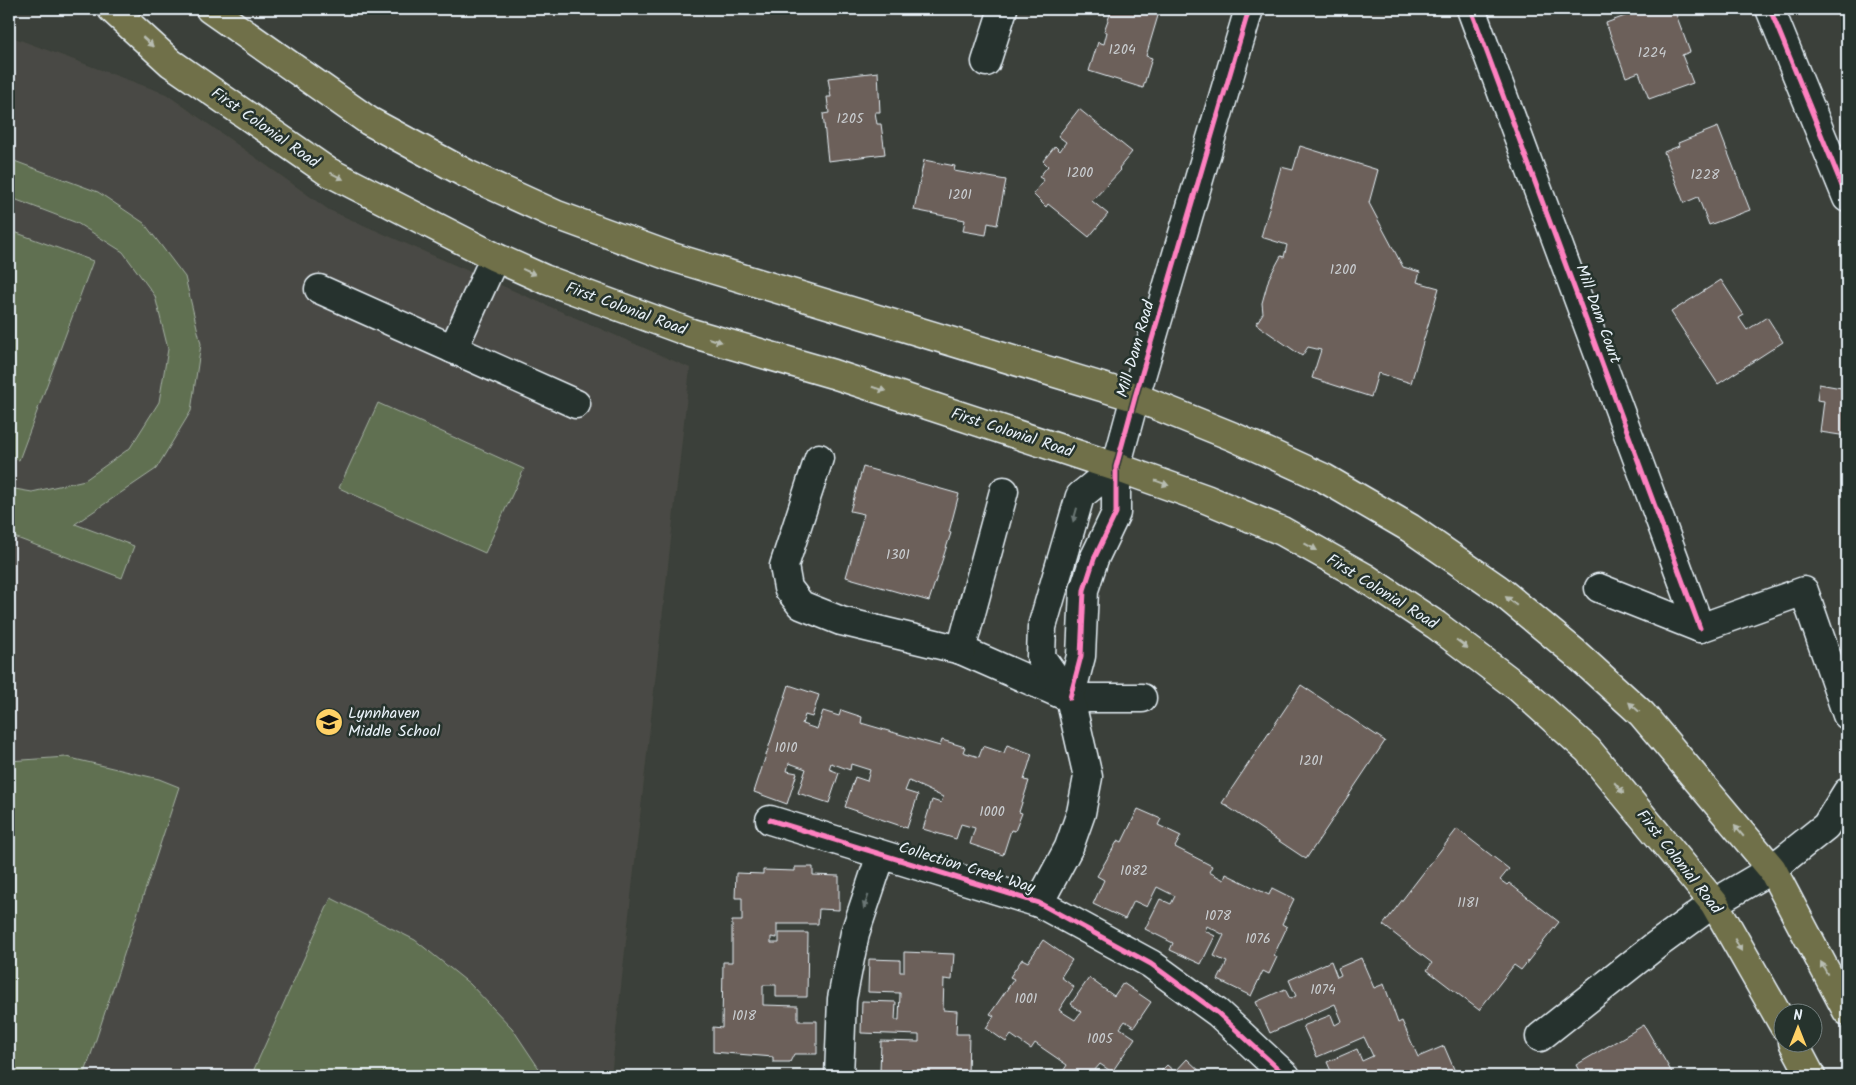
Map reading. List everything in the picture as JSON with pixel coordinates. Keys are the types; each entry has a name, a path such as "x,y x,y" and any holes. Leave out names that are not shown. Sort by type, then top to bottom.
{"main road":[{"name":"First Colonial Road","path":"112,9 171,63 327,171 496,257 544,279 691,333 833,374 1116,467 1206,499 1282,531 1364,577 1436,625 1519,688 1588,750 1714,902 1774,1008"},
{"path":"210,9 369,120 467,174 556,214 672,257 1135,397 1234,436 1324,478 1410,528 1498,589 1574,652 1642,714 1772,869 1847,1011"},
{"path":"1799,1052 1812,1076"}],"street":[{"path":"986,62 1003,9"},
{"name":"Mill Dam Road","path":"1070,698 1081,656 1084,590 1094,559 1116,514 1116,467 1249,9"},
{"name":"Mill Dam Court","path":"1472,9 1700,628"},
{"path":"1770,9 1847,198"},
{"path":"453,349 496,257"},
{"path":"319,288 576,404"},
{"path":"819,458 784,566 788,588 801,605 841,621 961,650 1070,698 1142,698"},
{"name":"Mill Dam Road","path":"1039,903 1069,848 1081,813 1088,777 1070,698 1041,657 1042,627 1080,496 1116,467"},
{"path":"961,650 1004,491"},
{"path":"1599,588 1700,628 1804,591 1847,715"},
{"path":"1540,1037 1714,902 1772,869 1837,828 1847,792"},
{"name":"Collection Creek Way","path":"770,820 1039,903 1151,964 1218,1013 1286,1076"},
{"name":"Collection Creek Way","path":"839,1076 842,999 855,933 881,855"}],"shaded area":[{"name":"Lynnhaven Middle School","path":"9,36 166,94 329,210 690,368 611,1076 9,1076"}],"green space":[{"path":"9,159 98,192 144,223 185,277 201,344 191,411 156,469 75,524 134,546 122,578 9,535 9,488 32,492 85,480 130,448 159,402 168,349 155,296 123,252 77,223 9,197"},
{"path":"9,230 93,261 19,460 9,457"},
{"path":"378,403 524,469 485,553 339,488"},
{"path":"66,757 159,779 179,787 84,1076 9,1076 9,761"},
{"path":"331,898 415,940 470,984 512,1028 544,1076 251,1076"}],"building":[{"path":"1112,9 1160,9 1146,56 1152,58 1143,88 1089,71 1098,42 1104,44 1107,32 1104,31"},
{"path":"1644,9 1674,9 1690,52 1682,55 1693,83 1649,99 1639,72 1626,77 1606,23"},
{"path":"878,72 880,112 875,112 877,124 881,124 885,154 828,161 823,114 829,113 827,97 831,97 828,78"},
{"path":"1079,109 1132,152 1119,168 1121,170 1092,201 1108,214 1089,237 1048,204 1046,207 1033,194 1044,180 1039,177 1048,166 1043,161 1055,146 1060,151 1066,142 1058,136"},
{"path":"1718,127 1750,210 1709,225 1698,197 1684,203 1664,152 1679,146 1678,143"},
{"path":"1300,146 1378,170 1369,203 1403,267 1420,272 1417,282 1439,288 1411,383 1378,373 1371,397 1312,378 1321,350 1308,347 1302,356 1256,324 1263,313 1262,303 1269,278 1281,256 1284,257 1287,245 1261,237 1281,167 1293,170"},
{"path":"924,160 955,166 954,171 1006,180 997,225 988,223 986,235 963,231 965,220 914,210"},
{"path":"1721,280 1744,315 1739,318 1747,330 1767,317 1783,342 1718,384 1671,312"},
{"path":"1819,384 1847,389 1847,436 1820,432 1824,401 1817,400"},
{"path":"863,467 959,494 949,532 951,533 929,601 846,577 864,514 850,511"},
{"path":"789,685 819,695 812,717 805,715 802,724 817,729 823,711 839,716 841,710 862,717 861,723 940,746 942,740 965,747 963,752 979,757 983,746 1004,753 1007,745 1032,754 1024,780 1029,781 1019,812 1022,813 1015,831 1011,830 1003,855 970,844 975,828 961,824 956,839 923,829 932,800 941,803 943,797 909,781 905,791 918,795 907,828 845,807 855,777 867,781 870,770 851,764 850,770 831,763 829,769 839,773 829,803 798,793 806,769 789,763 787,771 797,773 787,804 754,792"},
{"path":"1301,685 1385,741 1306,859 1222,803"},
{"path":"1138,809 1161,819 1158,825 1181,836 1175,847 1212,866 1209,872 1224,880 1226,874 1269,895 1272,888 1294,899 1282,924 1287,927 1274,955 1277,957 1269,974 1263,971 1251,996 1218,980 1227,962 1214,956 1224,935 1207,926 1205,931 1215,936 1201,964 1170,950 1173,943 1145,929 1160,899 1171,904 1175,896 1157,887 1147,907 1134,901 1125,919 1093,904 1104,880 1097,876 1118,840 1122,842"},
{"path":"1457,829 1509,869 1500,880 1507,885 1509,883 1559,922 1521,970 1514,965 1479,1010 1427,970 1432,963 1383,925"},
{"path":"795,867 813,867 813,875 839,876 839,910 819,909 818,924 777,924 777,938 771,937 771,943 779,943 779,933 808,933 807,997 776,997 776,985 763,985 763,1005 798,1006 798,1021 817,1021 817,1054 794,1054 790,1062 773,1062 773,1057 713,1052 713,1027 722,1028 723,962 732,962 732,921 742,921 742,898 735,898 736,873 763,874 763,870 795,871"},
{"path":"1043,940 1072,960 1061,977 1074,987 1059,1010 1075,1020 1081,1012 1071,1004 1089,978 1114,996 1123,983 1151,1002 1134,1027 1125,1021 1120,1028 1135,1038 1112,1072 1100,1064 1094,1071 1100,1076 1060,1076 1067,1065 1035,1043 1031,1049 1011,1035 1006,1042 986,1028 994,1016 990,1014 1014,979 1010,977 1022,959 1028,962"},
{"path":"904,952 954,954 952,980 944,979 943,1010 957,1011 956,1034 969,1034 968,1076 900,1076 900,1074 880,1073 881,1041 919,1042 919,1035 861,1033 862,1001 896,1002 895,1020 899,1020 900,993 868,992 869,959 900,960 900,972 904,972"},
{"path":"1361,958 1374,988 1384,984 1398,1023 1402,1021 1418,1057 1444,1046 1457,1076 1333,1076 1327,1062 1357,1049 1362,1061 1373,1056 1364,1037 1317,1057 1303,1026 1331,1015 1335,1025 1342,1021 1335,1004 1270,1033 1256,1002 1285,989 1290,999 1296,996 1289,980 1331,961 1337,977 1341,975 1338,968"},
{"path":"1644,1025 1674,1076 1582,1076 1576,1065"},
{"path":"1187,1059 1205,1076 1156,1076 1167,1065 1175,1072"}],"cycle path":[{"path":"1070,698 1081,656 1084,590 1094,559 1116,513 1116,467 1249,9"},
{"path":"1471,9 1700,628"},
{"path":"1770,9 1847,198"},
{"path":"770,820 1039,903 1151,964 1218,1013 1286,1076"}],"place":[{"name":"Lynnhaven Middle School","path":"329,722"}]}
